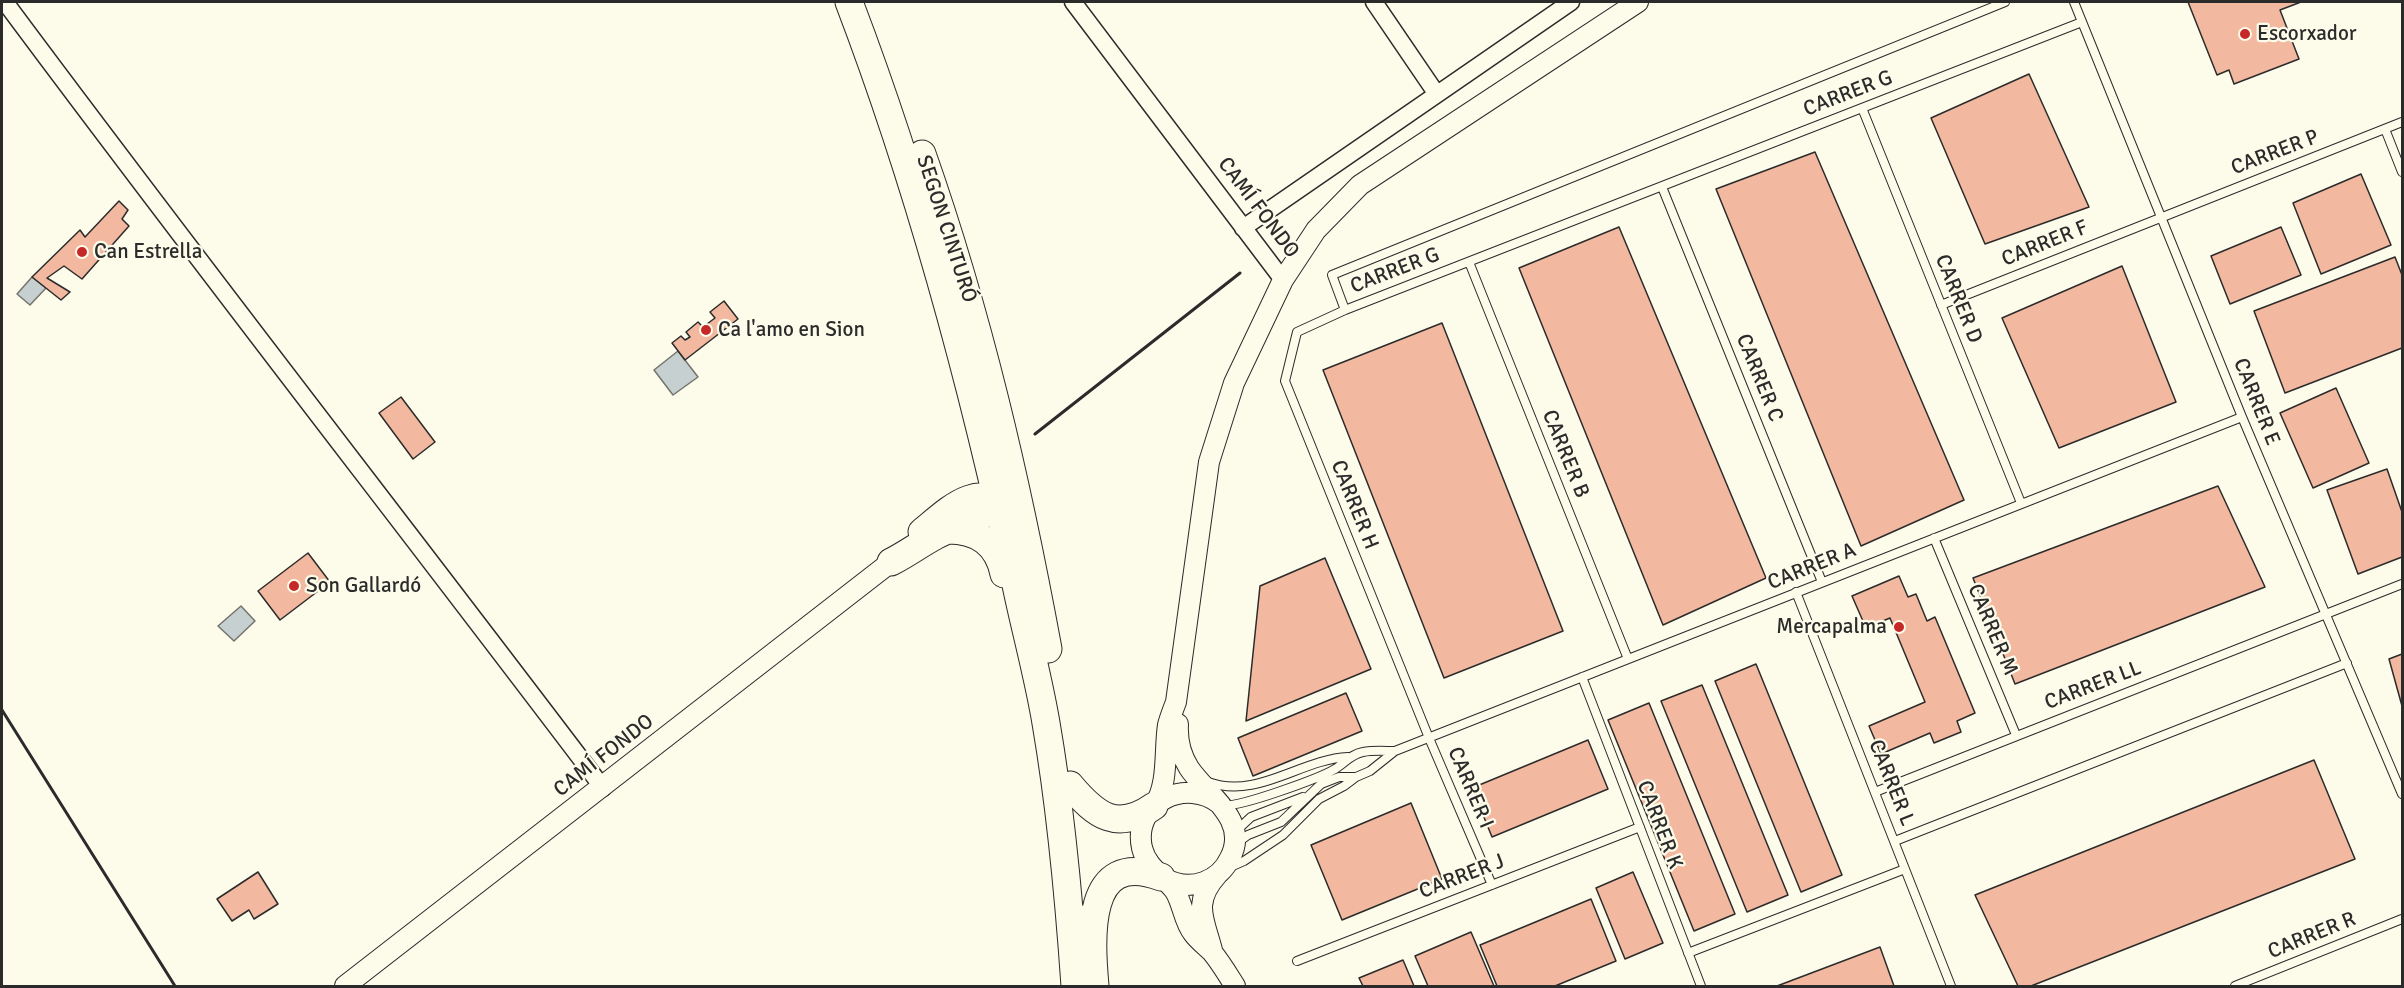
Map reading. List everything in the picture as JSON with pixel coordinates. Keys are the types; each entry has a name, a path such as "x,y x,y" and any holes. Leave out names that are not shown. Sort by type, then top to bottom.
{"highway":[{"name":"SEGON CINTURÓ","path":"849,2 910,175 981,424 998,501 1046,682"},
{"name":"SEGON CINTURÓ","path":"865,2 928,170 982,345 1011,462 1046,682"},
{"path":"928,170 938,231 975,359 1004,481 1003,492 998,501"},
{"path":"950,518 970,483 977,465 981,447 981,424"},
{"path":"891,562 906,544 950,518 973,496 998,501 1008,509 1012,518 1046,682 1071,785 1085,926 1094,974"},
{"path":"950,518 962,530 980,536 997,553 1021,646 1046,682 1046,727 1065,867 1075,987"},
{"path":"1071,785 1091,808 1115,820 1136,816 1154,806"},
{"path":"1094,974 1096,903 1104,887 1116,877 1130,873 1147,872 1161,877"}],"street":[{"path":"5,2 129,169 603,788"},
{"name":"CAMÍ FONDO","path":"1073,2 1283,280 1316,230 1360,185 1638,2"},
{"path":"1374,2 1436,93"},
{"path":"1243,228 1571,2"},
{"path":"1213,953 1201,909 1204,892 1218,874 1235,844 1230,817 1194,774 1179,748 1176,702 1209,462 1234,383 1283,280"},
{"name":"CAMÍ FONDO","path":"345,987 891,562"},
{"path":"1176,702 1168,723 1159,796 1146,818 1141,840 1147,861 1178,896 1191,932 1213,953 1235,987"},
{"path":"1154,806 1167,796 1183,791 1207,795 1220,804"},
{"path":"1161,877 1191,886 1218,874"}],"lane":[{"name":"CARRER G","path":"2005,2 1332,275 1345,310 2082,22"},
{"path":"2074,2 2082,22"},
{"name":"CARRER E","path":"2082,22 2241,417 2403,794"},
{"name":"CARRER D","path":"1862,108 2021,503"},
{"name":"CARRER P","path":"2161,217 2403,122"},
{"path":"2385,129 2403,172"},
{"name":"CARRER C","path":"1662,187 1822,582"},
{"name":"CARRER F","path":"1941,305 2161,217"},
{"name":"CARRER B","path":"1469,262 1628,659"},
{"name":"CARRER H","path":"1345,310 1297,332 1285,381 1429,738"},
{"name":"CARRER A","path":"1395,751 2241,417"},
{"name":"CARRER M","path":"1934,538 2016,735"},
{"name":"CARRER LL","path":"1875,792 2403,584"},
{"name":"CARRER L","path":"1796,592 1951,987"},
{"path":"1895,841 2347,663"},
{"name":"CARRER K","path":"1582,677 1701,987"},
{"name":"CARRER I","path":"1429,738 1492,885"},
{"path":"1194,774 1215,785 1237,787 1271,780 1330,758 1349,757 1362,752 1395,751"},
{"path":"1218,874 1244,861 1283,835 1319,799 1370,771 1395,751"},
{"path":"1220,804 1229,807 1256,800 1335,769 1349,757"},
{"path":"1235,844 1236,832 1246,820 1297,800 1340,777 1356,777"},
{"path":"1235,844 1243,837 1281,822 1314,789"},
{"name":"CARRER J","path":"1297,962 1640,827"},
{"path":"1688,953 1905,869"},
{"name":"CARRER R","path":"2235,987 2403,919"}],"shaded area":[{"path":"32,277 46,288 30,305 17,294"},
{"path":"678,351 698,377 673,395 654,370"},
{"path":"241,606 255,621 234,641 218,626"}],"building":[{"name":"Escorxador","path":"2188,2 2301,2 2280,10 2299,59 2234,84 2229,70 2217,75"},
{"path":"2029,74 2089,207 1985,244 1931,118"},
{"path":"1815,152 1964,500 1861,546 1716,189"},
{"path":"2361,174 2391,245 2321,274 2293,203"},
{"name":"Can Estrella","path":"119,201 128,210 122,219 129,226 82,279 64,266 47,278 70,292 61,300 32,277 80,230 85,237"},
{"path":"1619,227 1766,578 1663,625 1519,268"},
{"path":"2281,227 2301,275 2230,304 2211,256"},
{"path":"2395,257 2402,275 2402,348 2285,393 2254,311"},
{"path":"2122,266 2176,402 2059,448 2002,318"},
{"name":"Ca l'amo en Sion","path":"724,301 738,319 685,360 672,343 681,336 685,340 690,337 686,332 698,322 703,327 715,318 710,312"},
{"path":"1442,323 1563,631 1444,678 1323,370"},
{"path":"2336,388 2369,463 2313,488 2280,413"},
{"path":"401,397 435,442 413,459 379,413"},
{"path":"2387,469 2402,512 2402,557 2358,574 2327,490"},
{"path":"2218,486 2265,587 2015,684 1973,578"},
{"name":"Son Gallardó","path":"308,553 330,582 280,620 258,591"},
{"path":"1325,558 1371,669 1246,721 1260,586"},
{"path":"1899,576 1908,597 1916,594 1927,621 1935,617 1975,713 1957,721 1961,732 1934,743 1930,733 1881,754 1869,726 1925,702 1890,618 1866,628 1852,596"},
{"path":"2402,654 2402,706 2389,659"},
{"path":"1756,664 1842,875 1801,892 1715,681"},
{"path":"1702,685 1788,895 1747,912 1661,701"},
{"path":"1346,693 1362,731 1253,776 1238,738"},
{"path":"1649,703 1735,914 1694,931 1608,720"},
{"path":"1588,740 1608,789 1492,837 1472,788"},
{"path":"2314,760 2355,859 2031,986 2018,986 1975,895"},
{"path":"1411,803 1442,879 1342,920 1311,845"},
{"path":"258,872 278,904 254,919 249,910 232,921 217,899"},
{"path":"1633,872 1663,943 1625,959 1596,888"},
{"path":"1591,899 1616,961 1555,986 1497,986 1480,945"},
{"path":"1471,932 1494,986 1428,986 1415,956"},
{"path":"1880,947 1894,986 1777,986"},
{"path":"1403,960 1414,986 1363,986 1359,978"}],"wall":[{"path":"1035,434 1240,273"},
{"path":"2,710 175,986"}],"place":[{"name":"Escorxador","path":"2245,34"},
{"name":"Can Estrella","path":"82,252"},
{"name":"Ca l'amo en Sion","path":"706,330"},
{"name":"Son Gallardó","path":"294,586"},
{"name":"Mercapalma","path":"1899,627"}]}
